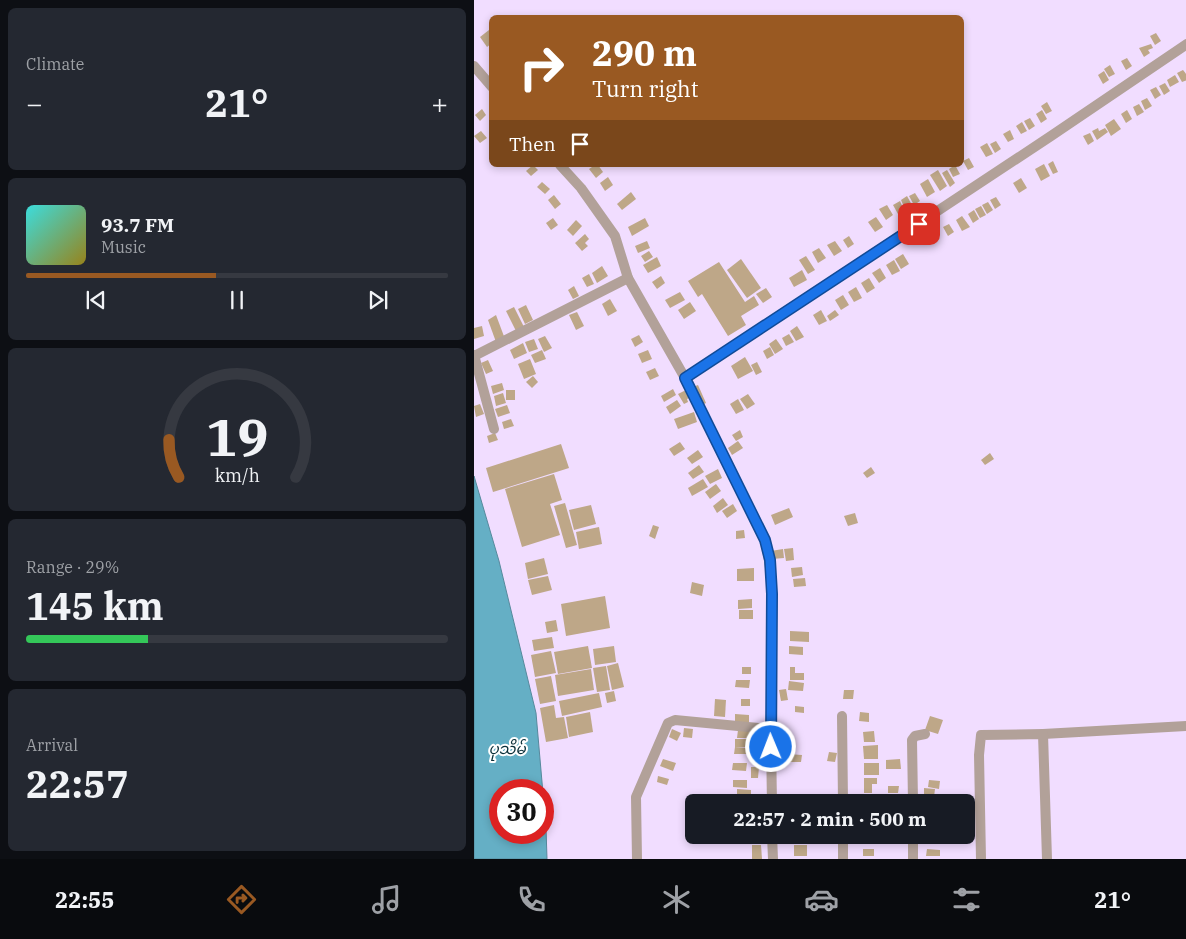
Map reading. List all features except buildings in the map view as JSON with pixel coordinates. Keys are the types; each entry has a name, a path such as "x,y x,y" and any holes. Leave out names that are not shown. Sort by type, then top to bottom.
{"street":[{"path":"685,378 1051,136 1186,44"},
{"path":"474,66 489,84"},
{"path":"562,167 581,188 615,236 628,278 685,378 765,540 770,560 772,594 770,729 772,794"},
{"path":"494,429 474,355 628,278"},
{"path":"842,716 843,794"},
{"path":"637,859 636,797 668,723 675,720 770,729"},
{"path":"981,859 979,754 982,735 1043,734 1186,726"},
{"path":"912,794 912,740 915,736 925,734"},
{"path":"1043,734 1047,859"},
{"path":"772,844 773,859"},
{"path":"843,844 843,859"},
{"path":"913,844 913,859"}],"water":[{"name":"ပုသိမ်","path":"474,476 499,561 536,713 542,779 489,779 489,844 547,844 547,859 474,859"}],"route":[{"path":"771,747 772,594 770,560 765,540 685,378 919,224"}]}
